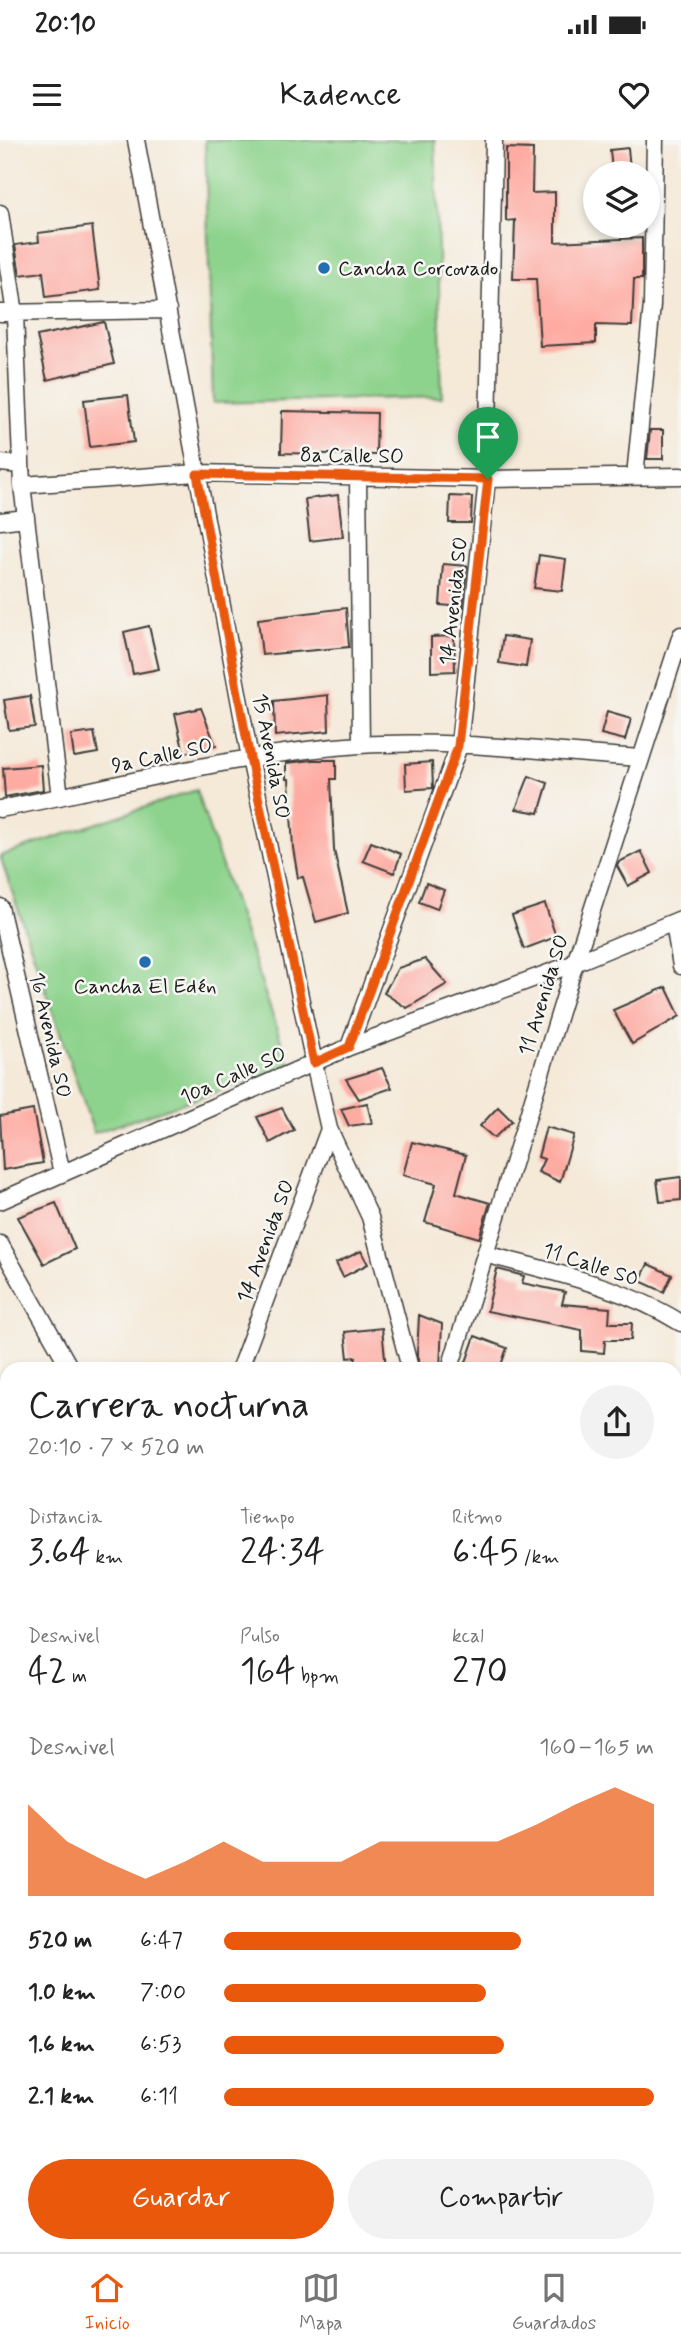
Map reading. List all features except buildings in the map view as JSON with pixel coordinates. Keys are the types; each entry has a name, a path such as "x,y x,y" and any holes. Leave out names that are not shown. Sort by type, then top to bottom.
{"street":[{"name":"15 Avenida SO","path":"136,140 250,758 314,1063 329,1129 370,1217 408,1362"},
{"name":"14 Avenida SO","path":"349,1047 458,746 488,479 494,140"},
{"path":"635,476 652,305 655,140"},
{"path":"0,213 22,485 60,797"},
{"path":"8,313 167,310"},
{"path":"0,463 21,465"},
{"name":"8a Calle SO","path":"22,485 197,474 488,479 681,476"},
{"path":"358,476 361,745"},
{"path":"0,521 26,518"},
{"name":"11 Avenida SO","path":"452,1362 575,963 681,635"},
{"name":"9a Calle SO","path":"0,809 250,758 361,745 458,746 640,758"},
{"name":"16 Avenida SO","path":"0,907 62,1174"},
{"path":"678,921 681,966"},
{"name":"10a Calle SO","path":"0,1200 349,1047 575,963 678,921"},
{"name":"14 Avenida SO","path":"242,1362 329,1129"},
{"path":"0,1244 67,1362"},
{"name":"11 Calle SO","path":"485,1254 590,1282 657,1308 681,1323"}],"green space":[{"name":"Cancha Corcovado","path":"205,140 435,140 442,397 213,403"},
{"name":"Cancha El Edén","path":"196,790 290,1067 94,1133 0,856"}],"place":[{"name":"Cancha Corcovado","path":"324,268"},
{"name":"Cancha El Edén","path":"145,962"}],"route":[{"path":"197,474 488,479 458,746 349,1047 314,1063 250,758 197,474"}]}
